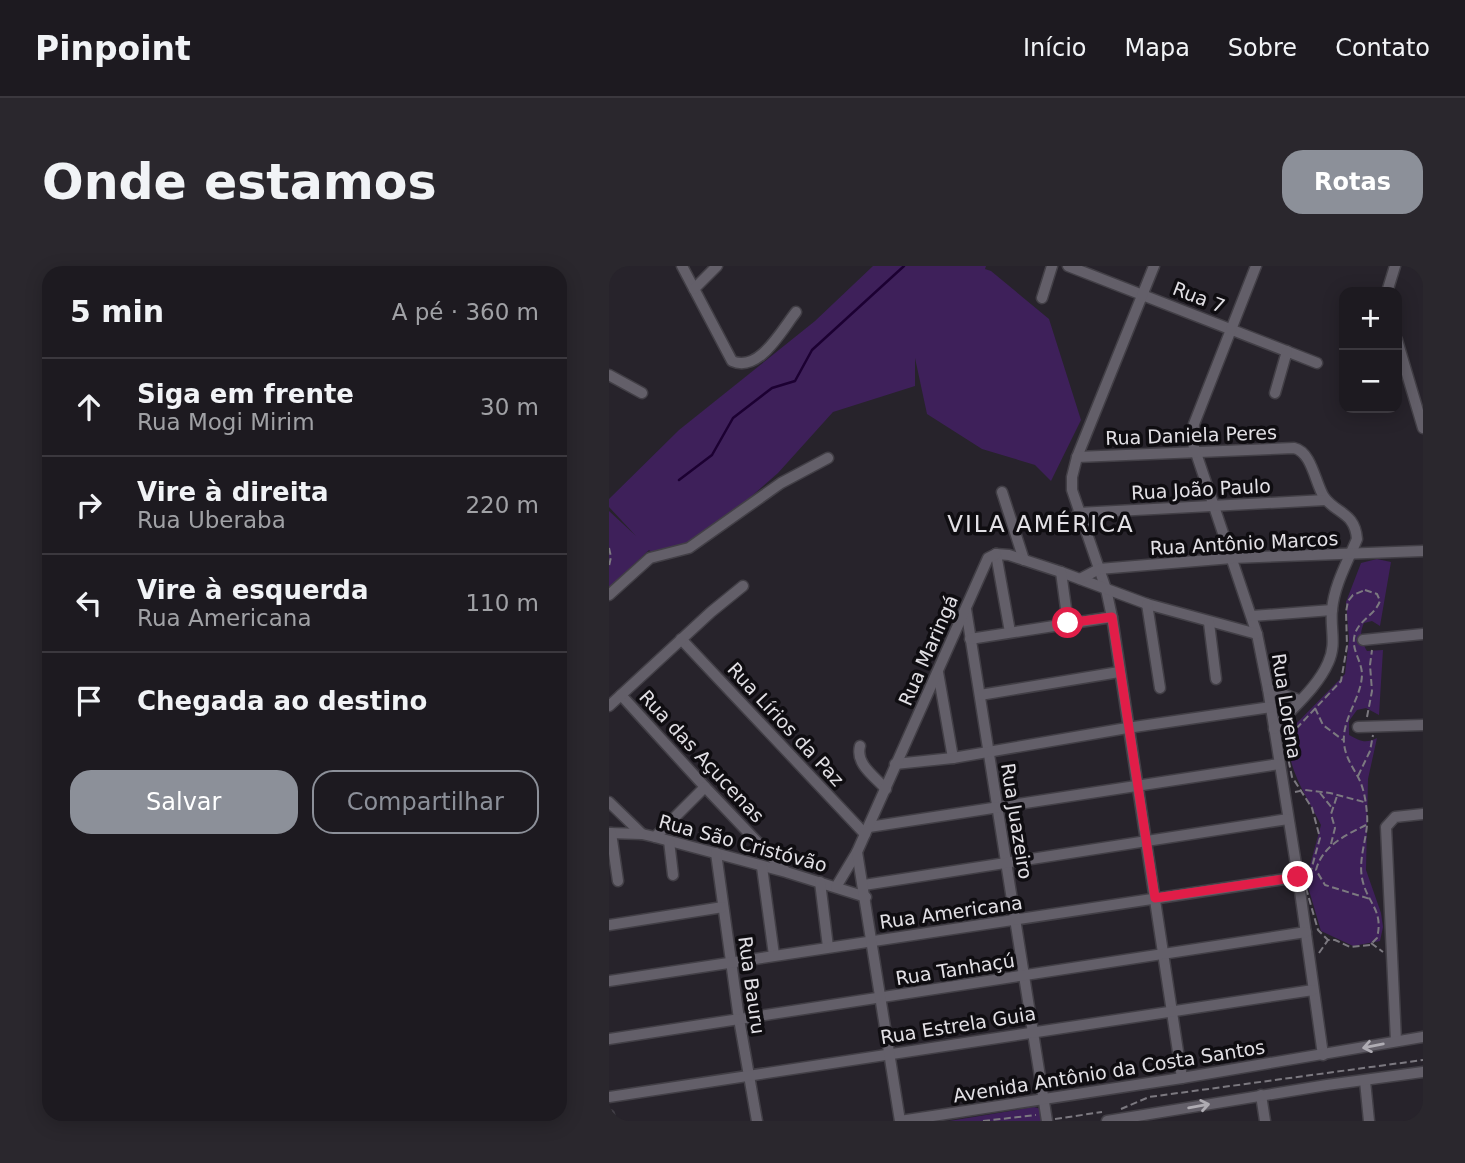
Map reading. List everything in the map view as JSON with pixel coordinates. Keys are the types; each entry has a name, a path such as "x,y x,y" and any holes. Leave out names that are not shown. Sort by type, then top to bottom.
{"street":[{"path":"682,266 732,361 740,365 751,363 760,357 796,312"},
{"path":"694,289 717,266"},
{"path":"1042,298 1052,266"},
{"name":"Rua 7","path":"1068,266 1317,363"},
{"path":"1154,266 1077,457 1071,485 1078,513 1106,589 1112,617 1182,1078"},
{"path":"1256,266 1194,424 1194,452 1257,634"},
{"path":"1389,287 1395,266"},
{"path":"1400,350 1423,428"},
{"path":"1275,393 1287,351"},
{"path":"609,375 642,393"},
{"name":"Rua Daniela Peres","path":"1077,457 1294,448 1304,454 1325,499"},
{"path":"609,595 650,558 689,548 781,484 828,458"},
{"path":"1002,492 1024,560"},
{"path":"1274,729 1318,680 1333,649 1332,610 1357,539 1354,526 1345,513 1325,499"},
{"name":"Rua João Paulo","path":"1078,513 1325,499"},
{"name":"Rua Antônio Marcos","path":"1099,569 1232,558 1423,551"},
{"path":"996,554 1010,632"},
{"name":"Rua Lorena","path":"996,554 1061,572 1147,604 1257,634 1298,877 1323,1055"},
{"name":"Rua Maringá","path":"836,887 857,852 988,558 996,554"},
{"path":"1080,579 1099,569"},
{"path":"1061,572 1068,623"},
{"path":"609,706 743,586"},
{"path":"1147,604 1160,688"},
{"name":"Rua Juazeiro","path":"965,609 1047,1119"},
{"path":"1252,616 1332,610"},
{"path":"970,639 1112,617"},
{"path":"1209,622 1216,679"},
{"path":"1363,640 1423,634"},
{"name":"Rua Lírios da Paz","path":"681,639 867,830"},
{"path":"938,672 953,758"},
{"path":"980,695 1119,672"},
{"path":"1268,689 1299,700"},
{"name":"Rua das Açucenas","path":"621,695 786,872"},
{"path":"895,764 953,758 1271,707"},
{"path":"1365,727 1423,725"},
{"path":"860,746 862,763 886,789"},
{"path":"867,830 996,807 1279,764"},
{"path":"655,837 705,788"},
{"path":"609,802 642,834"},
{"path":"1396,1041 1385,834 1389,822 1395,817 1423,814"},
{"path":"618,881 610,833 618,827 622,815"},
{"path":"864,885 1288,819"},
{"name":"Rua São Cristóvão","path":"610,833 655,837 786,872 866,897"},
{"path":"669,841 673,875"},
{"path":"857,852 900,1121"},
{"name":"Rua Bauru","path":"716,853 739,1019 757,1121"},
{"path":"762,867 774,955"},
{"name":"Rua Americana","path":"609,981 1298,877"},
{"path":"820,882 828,947"},
{"path":"609,925 723,907"},
{"name":"Rua Tanhaçú","path":"609,1039 1306,932"},
{"name":"Rua Estrela Guia","path":"609,1097 1314,990"},
{"name":"Avenida Antônio da Costa Santos","path":"900,1121 1182,1078 1423,1037"},
{"path":"1110,1118 1423,1072"},
{"path":"1365,1081 1369,1121"},
{"path":"1261,1095 1265,1121"},
{"path":"609,1115 610,1121"}],"path":[{"path":"609,548 609,566"},
{"path":"1359,591 1377,594 1380,601 1377,608 1357,627 1353,637 1362,675 1360,688 1346,723 1344,741 1365,803 1362,877 1379,916 1377,938 1360,947 1350,947 1335,940 1328,940 1318,930 1306,888 1320,838 1312,808 1292,777 1286,748 1294,731 1315,708 1341,681 1347,646 1348,601 1359,591"},
{"path":"1358,777 1370,751 1365,727 1373,691 1370,665 1374,639"},
{"path":"1315,708 1324,724 1344,741"},
{"path":"1284,794 1305,790 1338,794 1365,803"},
{"path":"1319,793 1332,809"},
{"path":"1338,794 1331,814 1335,828 1331,845 1316,870 1325,884 1371,900"},
{"path":"1331,845 1366,825"},
{"path":"1309,956 1317,956 1328,940"},
{"path":"1371,943 1384,952 1391,952"},
{"path":"1118,1110 1149,1097 1423,1060"},
{"path":"983,1121 1035,1115"},
{"path":"1047,1119 1110,1118"}],"shaded area":[{"path":"873,266 986,266 985,269 991,271 1049,319 1081,420 1051,481 1035,465 982,449 927,414 915,358 915,386 833,412 778,473 719,525 689,548 657,557 649,550 609,588 609,511 636,536 609,507 609,499 679,430 815,321"},
{"path":"1377,559 1391,562 1380,626 1372,621 1364,623 1361,634 1367,651 1383,650 1379,715 1366,708 1357,710 1349,721 1349,735 1363,741 1377,738 1368,779 1366,870 1383,927 1380,941 1353,946 1321,931 1306,880 1321,825 1302,790 1292,764 1289,739 1293,727 1345,674 1349,639 1346,602 1361,563"},
{"path":"1034,1107 1041,1109 1044,1121 949,1121"}],"waterway":[{"path":"679,480 712,455 733,418 772,388 795,381 812,350 904,266"}],"district":[{"name":"VILA AMÉRICA","path":"1041,524"}],"route":[{"path":"1068,623 1112,617 1155,898 1298,877"}]}
